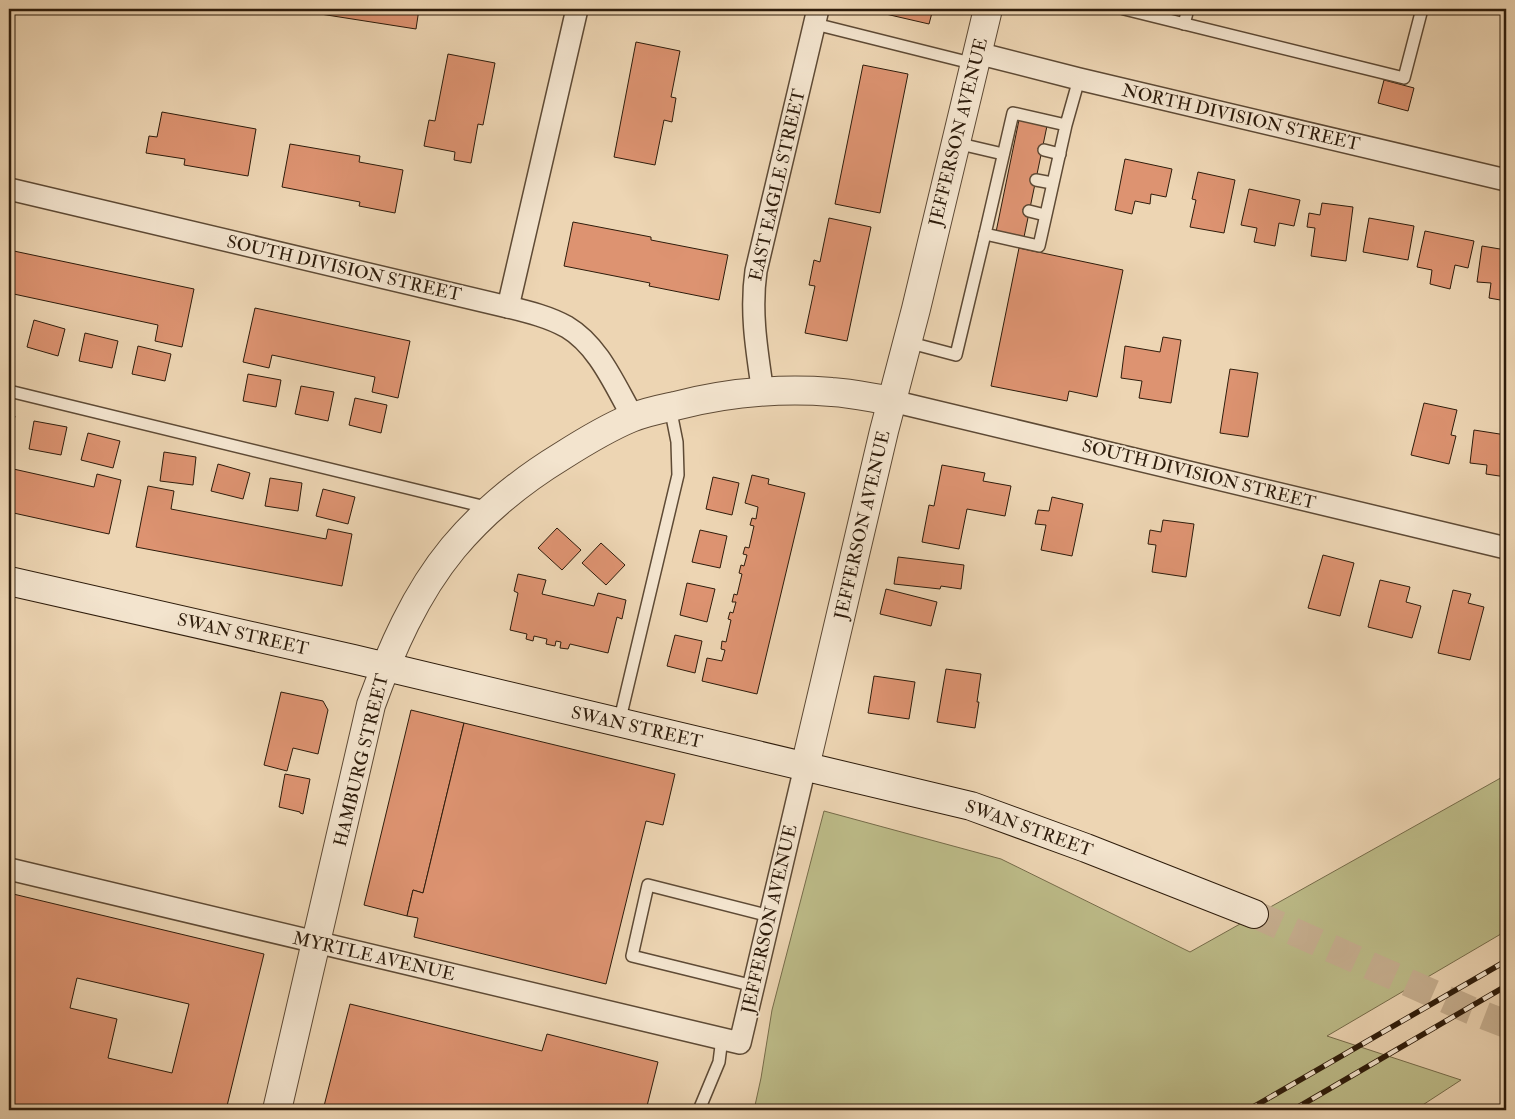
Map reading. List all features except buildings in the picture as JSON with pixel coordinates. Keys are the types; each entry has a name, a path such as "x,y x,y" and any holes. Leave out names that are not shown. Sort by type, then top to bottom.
{"street":[{"path":"508,307 577,9"},
{"name":"JEFFERSON AVENUE","path":"731,1040 754,986 892,401 988,9"},
{"name":"EAST EAGLE STREET","path":"763,393 755,336 753,299 756,271 816,16"},
{"name":"NORTH DIVISION STREET","path":"976,58 1079,79 1506,180"},
{"name":"SOUTH DIVISION STREET","path":"9,189 508,307 552,320 568,327 580,336 596,354 633,417"},
{"name":"HAMBURG STREET","path":"277,1110 371,705 385,666 424,590 452,549 490,508 544,467 601,432 633,417 704,399 810,390 892,401"},
{"name":"SOUTH DIVISION STREET","path":"892,401 1506,548"},
{"name":"SWAN STREET","path":"9,581 385,666 971,806 1086,848 1254,914"},
{"name":"MYRTLE AVENUE","path":"9,869 731,1040"}],"lane":[{"path":"1124,9 1404,78 1422,9"},
{"path":"1184,24 1188,9"},
{"path":"816,16 976,58"},
{"path":"985,234 1039,246 1052,183 1079,79"},
{"path":"907,342 956,355 985,234 996,202 1003,171 1003,154 1011,142 1013,113 1066,125"},
{"path":"955,143 1003,154"},
{"path":"1044,150 1060,154"},
{"path":"1036,180 1052,183"},
{"path":"1029,211 1045,215"},
{"path":"9,391 490,508"},
{"path":"619,723 678,475 677,442 670,407"},
{"path":"754,986 632,956 648,886 770,916"},
{"path":"699,1110 719,1062 731,1040"}],"shaded area":[{"path":"1506,775 1506,931 1327,1036 1461,1080 1415,1110 754,1110 772,1010 824,811 1001,859 1190,952"}],"tunnel":[{"path":"1254,914 1470,1010 1506,1024"}],"railway":[{"path":"1248,1110 1506,961"},
{"path":"1293,1110 1506,986"}]}
